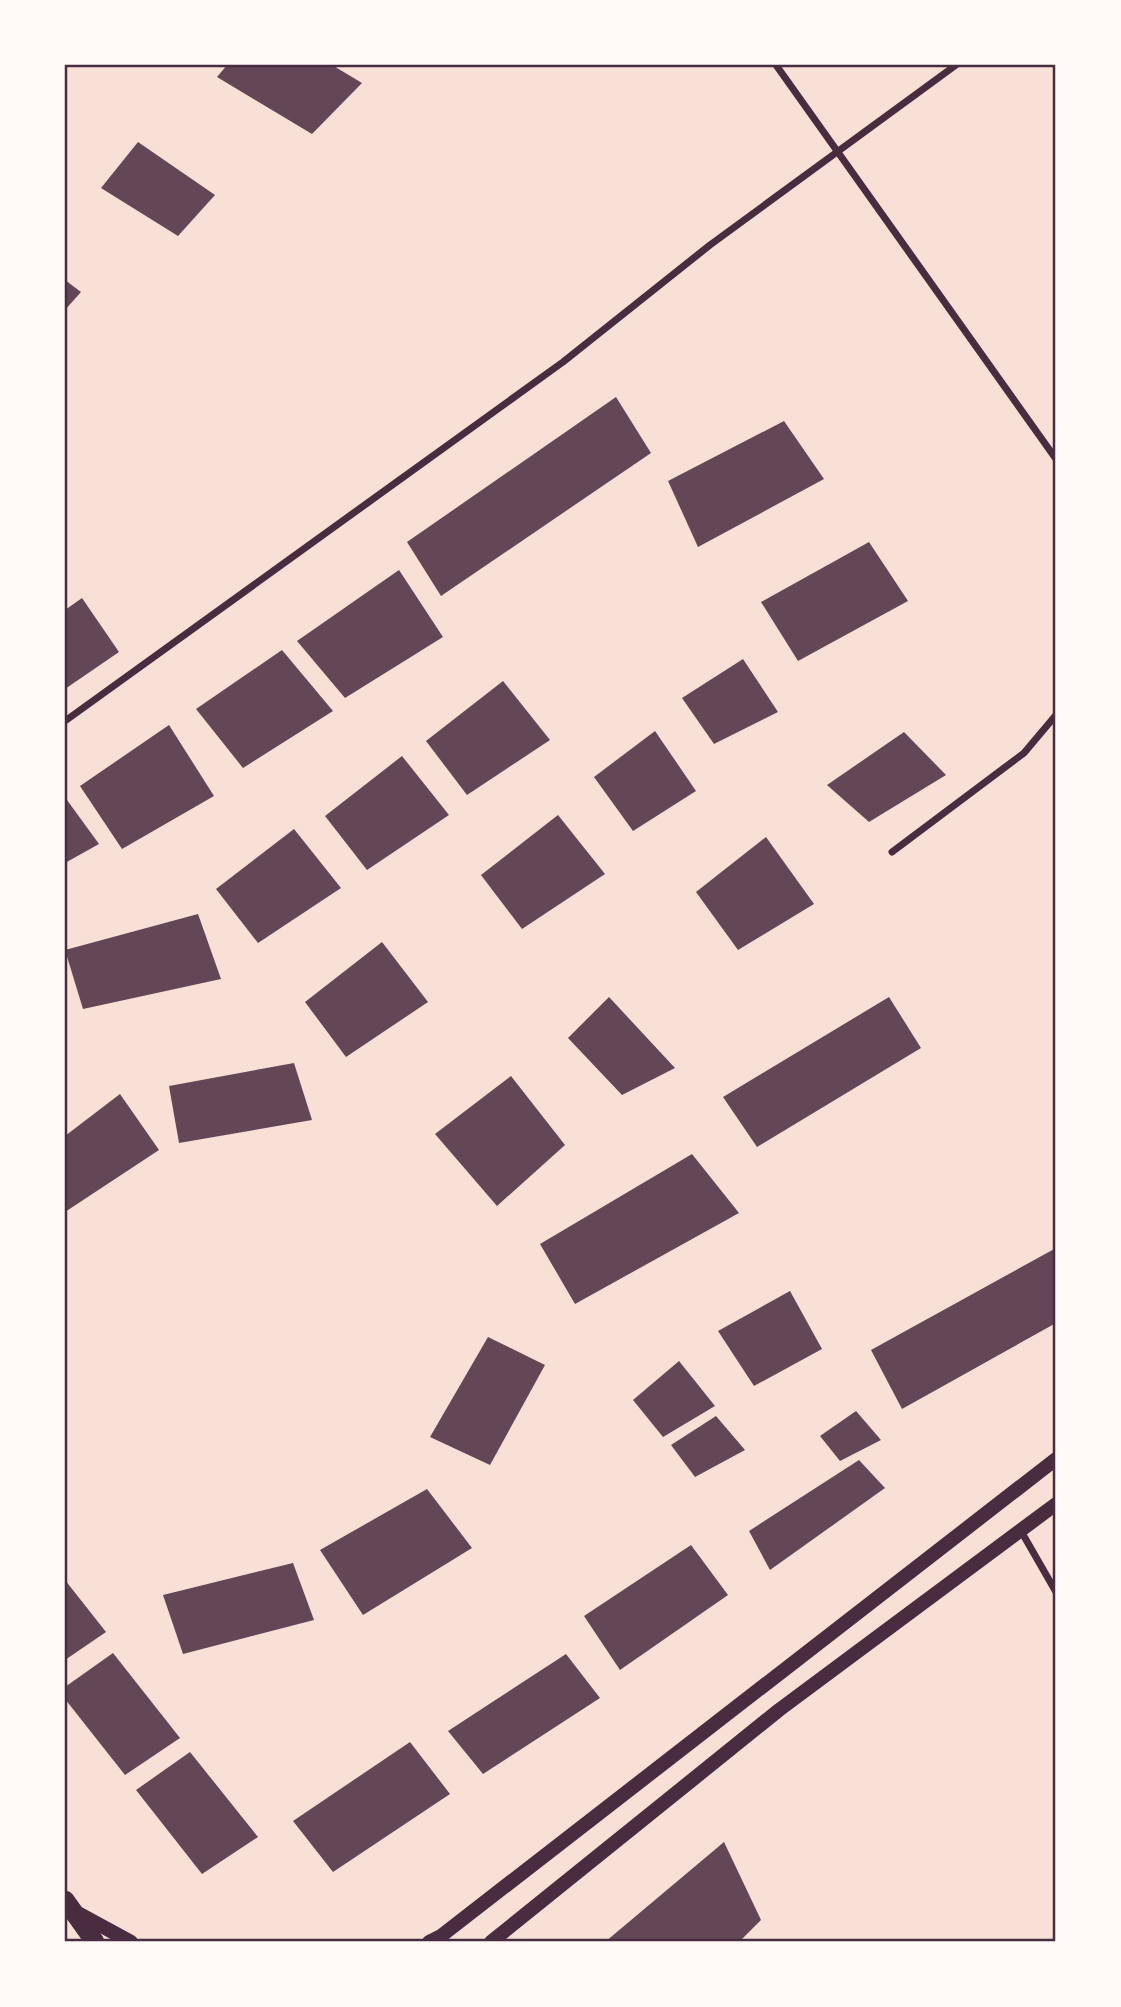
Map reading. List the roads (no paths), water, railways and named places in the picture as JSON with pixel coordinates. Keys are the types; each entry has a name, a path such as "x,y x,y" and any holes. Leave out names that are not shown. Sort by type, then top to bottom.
{"highway":[{"path":"68,1904 95,1942"}],"main road":[{"path":"429,1942 485,1902 1056,1459"},
{"path":"492,1942 779,1710 1056,1504"},
{"path":"68,1904 131,1942"}],"street":[{"path":"776,65 1056,459"},
{"path":"65,722 562,362 710,245 956,65"},
{"path":"892,852 1024,754 1056,715"},
{"path":"1021,1531 1056,1592"}]}
